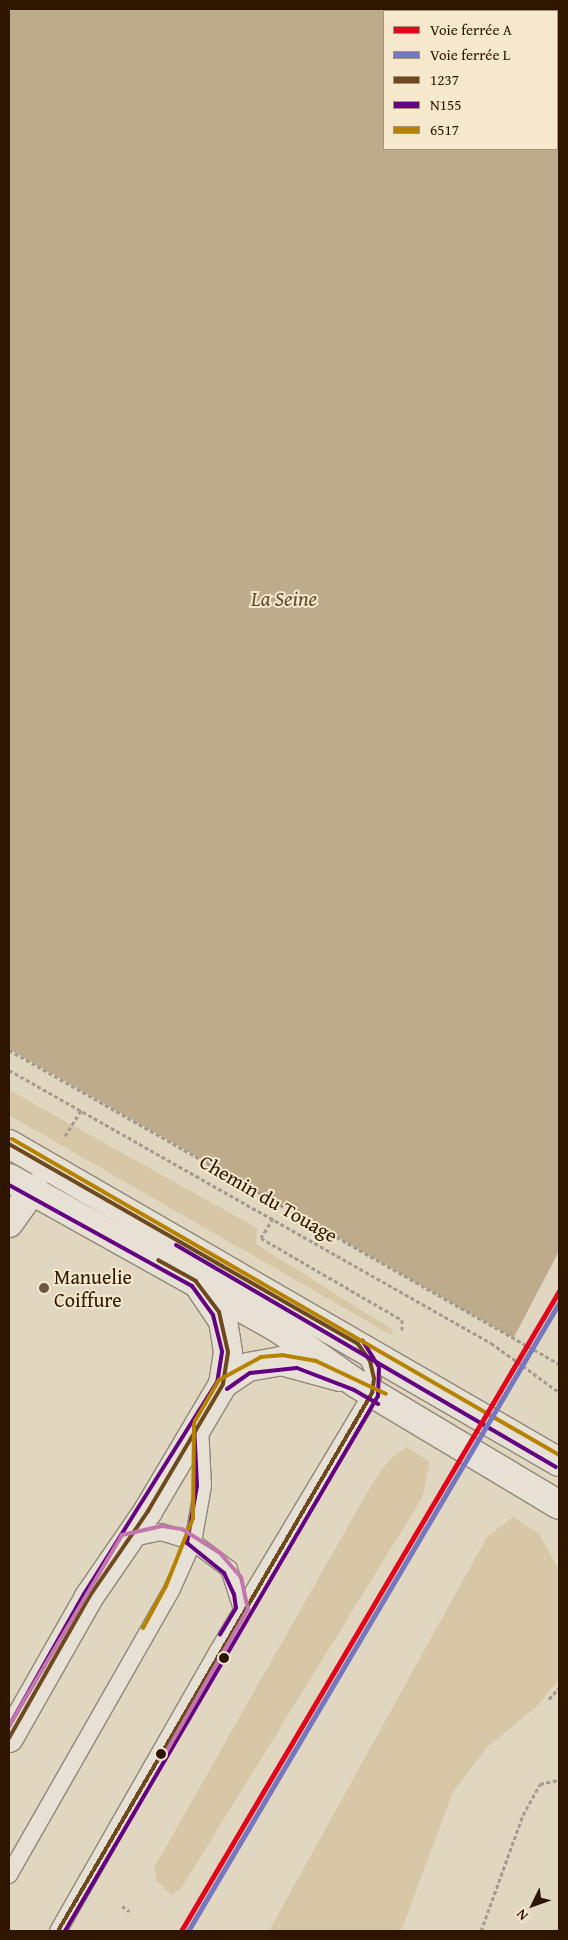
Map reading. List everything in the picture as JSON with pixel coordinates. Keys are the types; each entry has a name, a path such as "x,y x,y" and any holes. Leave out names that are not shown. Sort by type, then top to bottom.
{"main road":[{"path":"9,1144 358,1344 559,1462"},
{"path":"9,1178 34,1188 279,1328 364,1389 559,1504"},
{"path":"9,1223 34,1188"},
{"path":"9,1738 127,1540 200,1424 222,1384 228,1352 223,1321 196,1281"},
{"path":"222,1384 248,1367 280,1360 314,1367 364,1389"}],"lane":[{"path":"58,1931 242,1609 364,1389 373,1369 358,1344"},
{"path":"9,1876 172,1589 193,1542 203,1486 200,1424"},
{"path":"127,1540 161,1532 193,1542 229,1569 242,1609"}],"path":[{"path":"9,1050 559,1364"},
{"name":"Chemin du Touage","path":"9,1070 82,1109 511,1356 559,1392"},
{"path":"62,1140 82,1109"},
{"path":"273,1218 261,1238 402,1320 402,1332 409,1336"},
{"path":"549,1699 559,1688"},
{"path":"482,1931 523,1814 540,1784 559,1780"},
{"path":"122,1906 129,1910"}],"shaded area":[{"path":"9,1090 257,1228 256,1244 393,1330 391,1335 9,1115"},
{"path":"406,1447 430,1462 422,1498 182,1887 171,1895 157,1881 154,1868 368,1491 388,1461"},
{"path":"513,1517 539,1534 559,1570 559,1680 536,1707 487,1747 453,1792 401,1931 269,1931 487,1537"}],"water":[{"name":"La Seine","path":"9,9 402,9 404,10 383,10 383,150 558,150 559,102 559,1364 9,1049"}],"pier":[{"path":"559,1251 559,1366 513,1339"}],"rail line":[{"name":"A","path":"181,1931 559,1291"},
{"name":"L","path":"188,1931 559,1303"}],"transit line":[{"name":"6517","path":"12,1139 559,1455"},
{"name":"1237","path":"9,1144 358,1344 370,1361 374,1379 372,1393 58,1931"},
{"name":"N155","path":"9,1185 192,1286 213,1315 222,1352 217,1382 84,1594 9,1726"},
{"name":"N155","path":"176,1245 556,1467"},
{"name":"1237","path":"9,1738 89,1597 148,1511 223,1384 228,1352 219,1312 196,1281 158,1260"},
{"name":"N155","path":"65,1931 378,1396 379,1367 363,1341"},
{"name":"6517","path":"195,1421 219,1380 261,1357 282,1355 316,1361 386,1394"},
{"name":"N155","path":"227,1389 250,1373 297,1368 354,1390 378,1404"},
{"name":"N155","path":"194,1424 197,1486 187,1543 224,1573 234,1594 236,1608 220,1635"},
{"name":"6517","path":"143,1628 166,1586 193,1518 194,1424"},
{"path":"9,1726 122,1535 162,1526 182,1529 220,1553 241,1577 248,1609 166,1752"}],"place":[{"name":"Manuelie Coiffure","path":"44,1288"}]}
